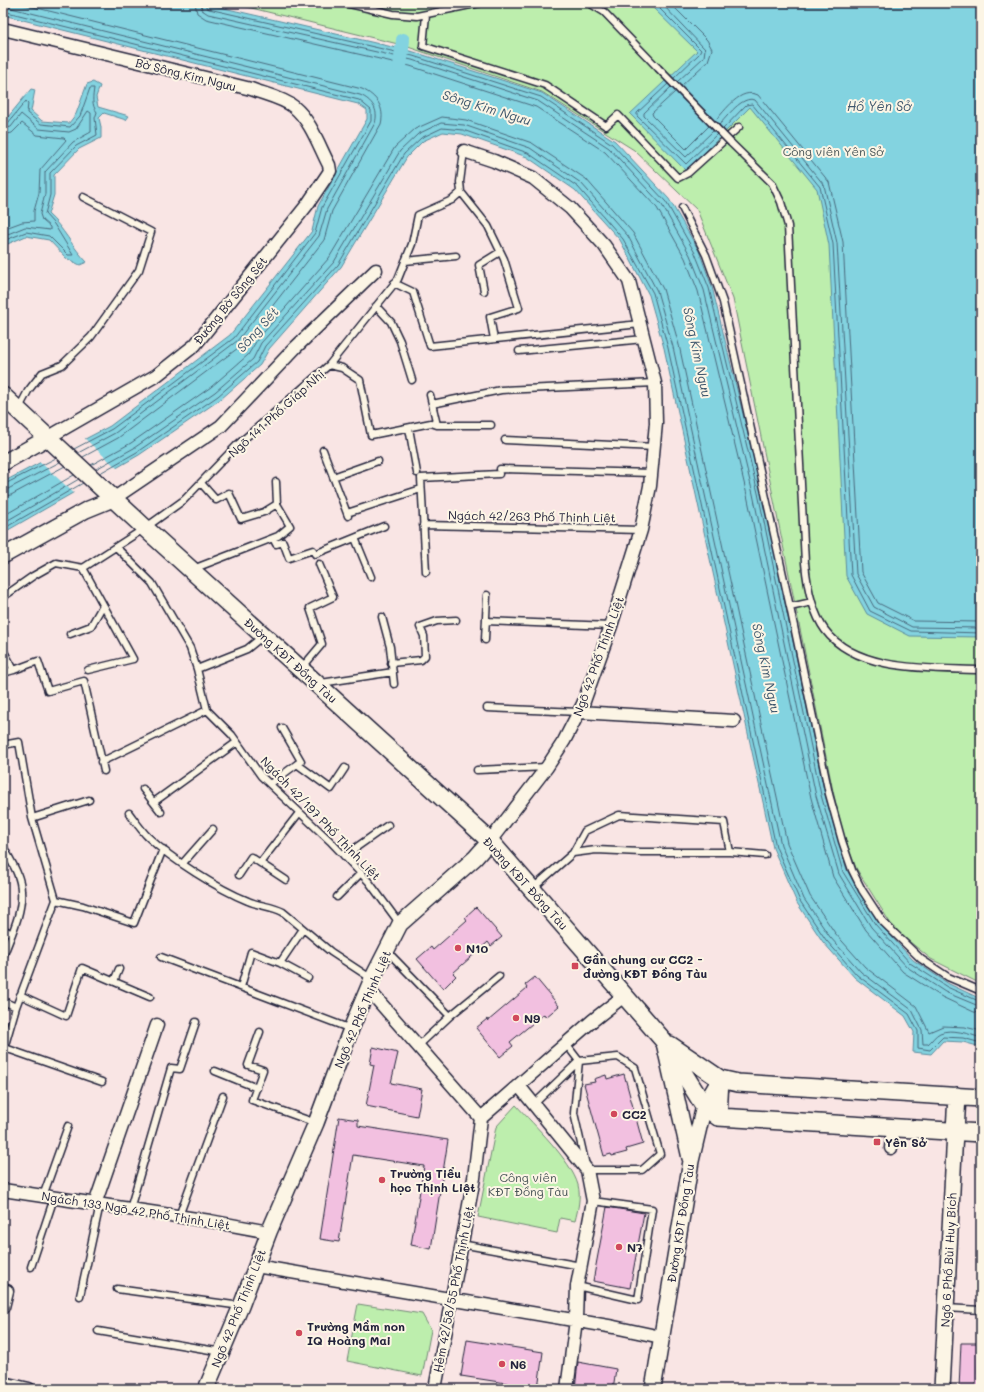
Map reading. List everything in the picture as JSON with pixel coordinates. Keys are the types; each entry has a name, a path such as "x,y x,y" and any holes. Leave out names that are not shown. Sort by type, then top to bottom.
{"main road":[{"path":"3,396 52,440"},
{"name":"Đường KĐT Đồng Tàu","path":"52,440 190,570 317,683 490,841 663,1040"},
{"path":"663,1040 720,1079 738,1083 981,1098"},
{"path":"663,1040 704,1106 718,1117 981,1133"},
{"path":"718,1117 720,1079"},
{"path":"955,1131 957,1096"}],"street":[{"name":"Bờ Sông Kim Ngưu","path":"3,29 251,89 287,103 294,107 311,128 329,164 330,171"},
{"name":"Ngõ 42 Phố Thịnh Liệt","path":"206,1389 241,1306 269,1232 316,1123 351,1029 370,984 400,924 475,858 490,841 547,767 564,741 579,712 611,626 641,530 652,473 655,447 655,383 629,281 604,245 570,208 533,178 464,151"},
{"name":"Đường Bờ Sông Sét","path":"3,463 52,440 157,375 195,345 307,205 330,171"},
{"path":"3,556 86,510 113,499 220,426 295,348 376,270"},
{"path":"579,712 734,721"},
{"path":"370,984 418,1046 481,1118 624,995"},
{"path":"97,1204 157,1025"},
{"name":"Đường KĐT Đồng Tàu","path":"653,1389 691,1161 663,1040"},
{"path":"691,1161 704,1106 720,1079"},
{"path":"519,1086 587,1170 593,1201 577,1286 576,1320 567,1389"},
{"path":"691,1161 699,1140 708,1124 718,1117"},
{"name":"Hẻm 42/58/55 Phố Thịnh Liệt","path":"435,1389 450,1299 474,1178 481,1118"},
{"path":"891,1148 893,1128"},
{"name":"Ngõ 6 Phố Bùi Huy Bích","path":"942,1389 955,1131"},
{"name":"Ngách 133 Ngõ 42 Phố Thịnh Liệt","path":"3,1190 179,1216 269,1232"},
{"path":"256,1266 576,1320 661,1338"},
{"path":"3,1307 6,1291"},
{"path":"3,1383 29,1389"}],"lane":[{"path":"346,3 394,14 417,16 480,3"},
{"path":"589,3 604,12 772,184 781,202 788,226 805,570 812,602 825,629 836,641 852,651 876,661 903,668 981,670"},
{"path":"426,15 423,46 545,85 606,126 618,115 678,178 688,173 739,127"},
{"path":"464,151 460,182 461,192 488,226 500,252 519,308 490,317 494,339"},
{"name":"Ngõ 141 Phố Giáp Nhị","path":"83,568 145,528 184,500 236,446 329,365 394,283 412,244 418,215 452,200 461,192"},
{"path":"18,410 28,391 42,373 62,364 91,337 139,270 151,232 83,197"},
{"path":"682,208 706,254 723,302 790,607 829,794 842,841 859,883 883,922 921,959 948,977 981,991"},
{"path":"484,291 479,265 500,252"},
{"path":"405,261 456,256"},
{"path":"394,283 413,292 430,346 640,324"},
{"path":"376,306 391,322 400,341 412,380"},
{"path":"519,351 644,339"},
{"path":"329,365 342,368 360,380 370,435 431,424 491,425"},
{"path":"432,404 501,390 655,383"},
{"path":"430,395 437,425"},
{"path":"409,428 421,489 426,572"},
{"path":"505,440 655,447"},
{"path":"323,450 348,515 421,489"},
{"path":"333,477 378,461"},
{"path":"419,476 499,471 652,473"},
{"path":"190,570 276,537 290,526 277,504 276,482"},
{"path":"201,483 216,500 229,493 241,520 264,512 277,504"},
{"name":"Ngách 42/263 Phố Thịnh Liệt","path":"423,524 641,530"},
{"path":"276,537 276,544 283,542 289,558 313,550 315,554 384,526"},
{"path":"355,538 371,577"},
{"path":"101,762 206,710 197,668 190,648 152,583 116,547"},
{"path":"3,597 33,576 56,563 83,568 133,659 88,670"},
{"path":"301,669 322,644 310,608 333,597 318,564"},
{"path":"485,640 487,595"},
{"path":"790,607 812,602"},
{"path":"70,634 91,626 103,605"},
{"path":"382,617 390,647 394,684"},
{"path":"391,663 421,660 425,656 424,636 420,627 437,621 456,620"},
{"path":"486,621 611,626"},
{"path":"197,668 247,649 264,636"},
{"path":"3,650 14,670"},
{"path":"3,673 38,661 48,691 84,681 104,771"},
{"path":"317,683 393,672"},
{"path":"487,708 579,712"},
{"name":"Ngách 42/197 Phố Thịnh Liệt","path":"206,710 236,742 261,776 361,873 400,924"},
{"path":"270,784 301,761 282,728"},
{"path":"3,745 19,742 32,818 56,900 20,995 4,1050 102,1082"},
{"path":"154,802 236,742"},
{"path":"297,764 331,789 345,768"},
{"path":"477,770 547,767"},
{"path":"143,789 161,812"},
{"path":"32,818 89,800"},
{"path":"129,813 147,836 163,849 183,863 248,902 276,908 283,912 370,984"},
{"path":"260,863 299,813"},
{"path":"532,889 573,853 585,831 619,815 724,822 730,852"},
{"path":"344,856 388,825"},
{"path":"183,863 212,829"},
{"path":"3,846 15,867 22,891 19,910 12,934 3,956"},
{"path":"56,900 83,906 134,923 163,849"},
{"path":"573,853 596,850 641,852 730,852 765,855"},
{"path":"239,876 251,857 286,880"},
{"path":"337,897 361,873"},
{"path":"3,929 12,934"},
{"path":"280,963 303,929"},
{"path":"387,951 450,1016"},
{"path":"241,987 251,952 280,963 308,978"},
{"path":"161,957 351,1029"},
{"path":"66,1016 82,968 150,997"},
{"path":"114,981 119,969"},
{"path":"418,1046 450,1016 499,976"},
{"path":"20,995 66,1016 70,1022"},
{"path":"3,1001 16,1007"},
{"path":"130,1209 171,1068 180,1069 196,1022"},
{"path":"260,1032 248,1065 263,1070 252,1100 316,1123"},
{"path":"533,1105 579,1061 618,1057 635,1068 660,1154 642,1170 587,1170 574,1113 579,1061 566,1044"},
{"path":"215,1072 257,1088"},
{"path":"179,1216 223,1096"},
{"path":"30,1267 68,1126"},
{"path":"577,1286 638,1300 652,1209 593,1201"},
{"path":"80,1296 97,1204"},
{"path":"461,1244 581,1266"},
{"path":"118,1289 241,1306"},
{"path":"946,1308 981,1310"},
{"path":"98,1331 222,1352"}],"green space":[{"name":"Công viên Yên Sở","path":"231,3 981,3 981,984 931,959 894,929 856,868 842,830 733,299 697,210 634,150 542,92 402,45"},
{"name":"Công viên KĐT Đồng Tàu","path":"516,1105 560,1154 574,1175 578,1185 579,1198 575,1221 560,1218 557,1233 478,1217 496,1127"},
{"path":"358,1304 422,1314 431,1330 422,1376 347,1361"}],"water":[{"path":"3,3 202,3 414,52 542,93 615,141 669,199 699,251 712,287 762,492 825,795 847,870 878,922 913,960 949,984 981,999 981,1047 963,1042 943,1041 931,1054 913,1052 914,1032 905,1016 855,978 823,942 797,903 773,848 664,348 649,295 620,240 575,190 527,157 462,134 443,132 423,141 407,157 341,267 269,349 260,365 221,399 139,455 3,533 3,482 110,426 230,335 312,231 318,206 367,119 367,110 358,104 3,15"},
{"name":"Hồ Yên Sở","path":"648,3 981,3 981,637 910,636 867,614 846,576 829,245 817,189 750,107 686,171 630,114 697,51"},
{"path":"93,82 100,86 96,97 98,107 129,116 126,120 104,113 99,118 101,138 79,149 54,175 54,195 48,214 59,225 87,262 80,265 66,258 49,240 26,236 3,246 3,123 31,89 35,90 31,111 42,121 69,123 76,114 87,84"}],"pier":[{"path":"83,437 118,469 75,494 39,461"}],"building":[{"name":"N10","path":"476,907 502,937 491,946 488,942 453,973 456,976 443,989 417,959 431,947 433,950 467,920 465,917"},
{"name":"N9","path":"535,977 559,1006 546,1017 544,1014 510,1042 513,1046 500,1057 476,1028 487,1019 488,1021 527,988 525,985"},
{"path":"373,1047 398,1053 391,1083 422,1089 417,1116 366,1106 374,1065 370,1064"},
{"name":"CC2","path":"624,1074 643,1144 626,1149 627,1152 612,1156 611,1154 604,1156 584,1084 595,1082 594,1079 606,1075 607,1079"},
{"path":"339,1117 358,1120 358,1126 448,1140 431,1249 411,1245 424,1166 353,1155 339,1242 320,1239"},
{"name":"N7","path":"607,1207 644,1213 630,1288 593,1281"},
{"name":"N6","path":"467,1340 543,1352 538,1388 461,1376"},
{"path":"961,1343 979,1343 978,1374 981,1374 981,1389 959,1389"},
{"path":"578,1362 616,1369 613,1389 575,1389"}],"waterway":[{"path":"400,67 403,40"}],"place":[{"name":"N10","path":"458,948"},
{"name":"Gần chung cư CC2 - đường KĐT Đồng Tàu","path":"575,966"},
{"name":"N9","path":"516,1018"},
{"name":"CC2","path":"614,1114"},
{"name":"Yên Sở","path":"877,1142"},
{"name":"Trường Tiểu học Thịnh Liệt","path":"382,1180"},
{"name":"N7","path":"619,1247"},
{"name":"Trường Mầm non IQ Hoàng Mai","path":"299,1333"},
{"name":"N6","path":"502,1364"}],"water label":[{"name":"Sông Kim Ngưu","path":"487,107"},
{"name":"Sông Sét","path":"257,329"},
{"name":"Sông Kim Ngưu","path":"698,352"},
{"name":"Sông Kim Ngưu","path":"767,668"}]}
